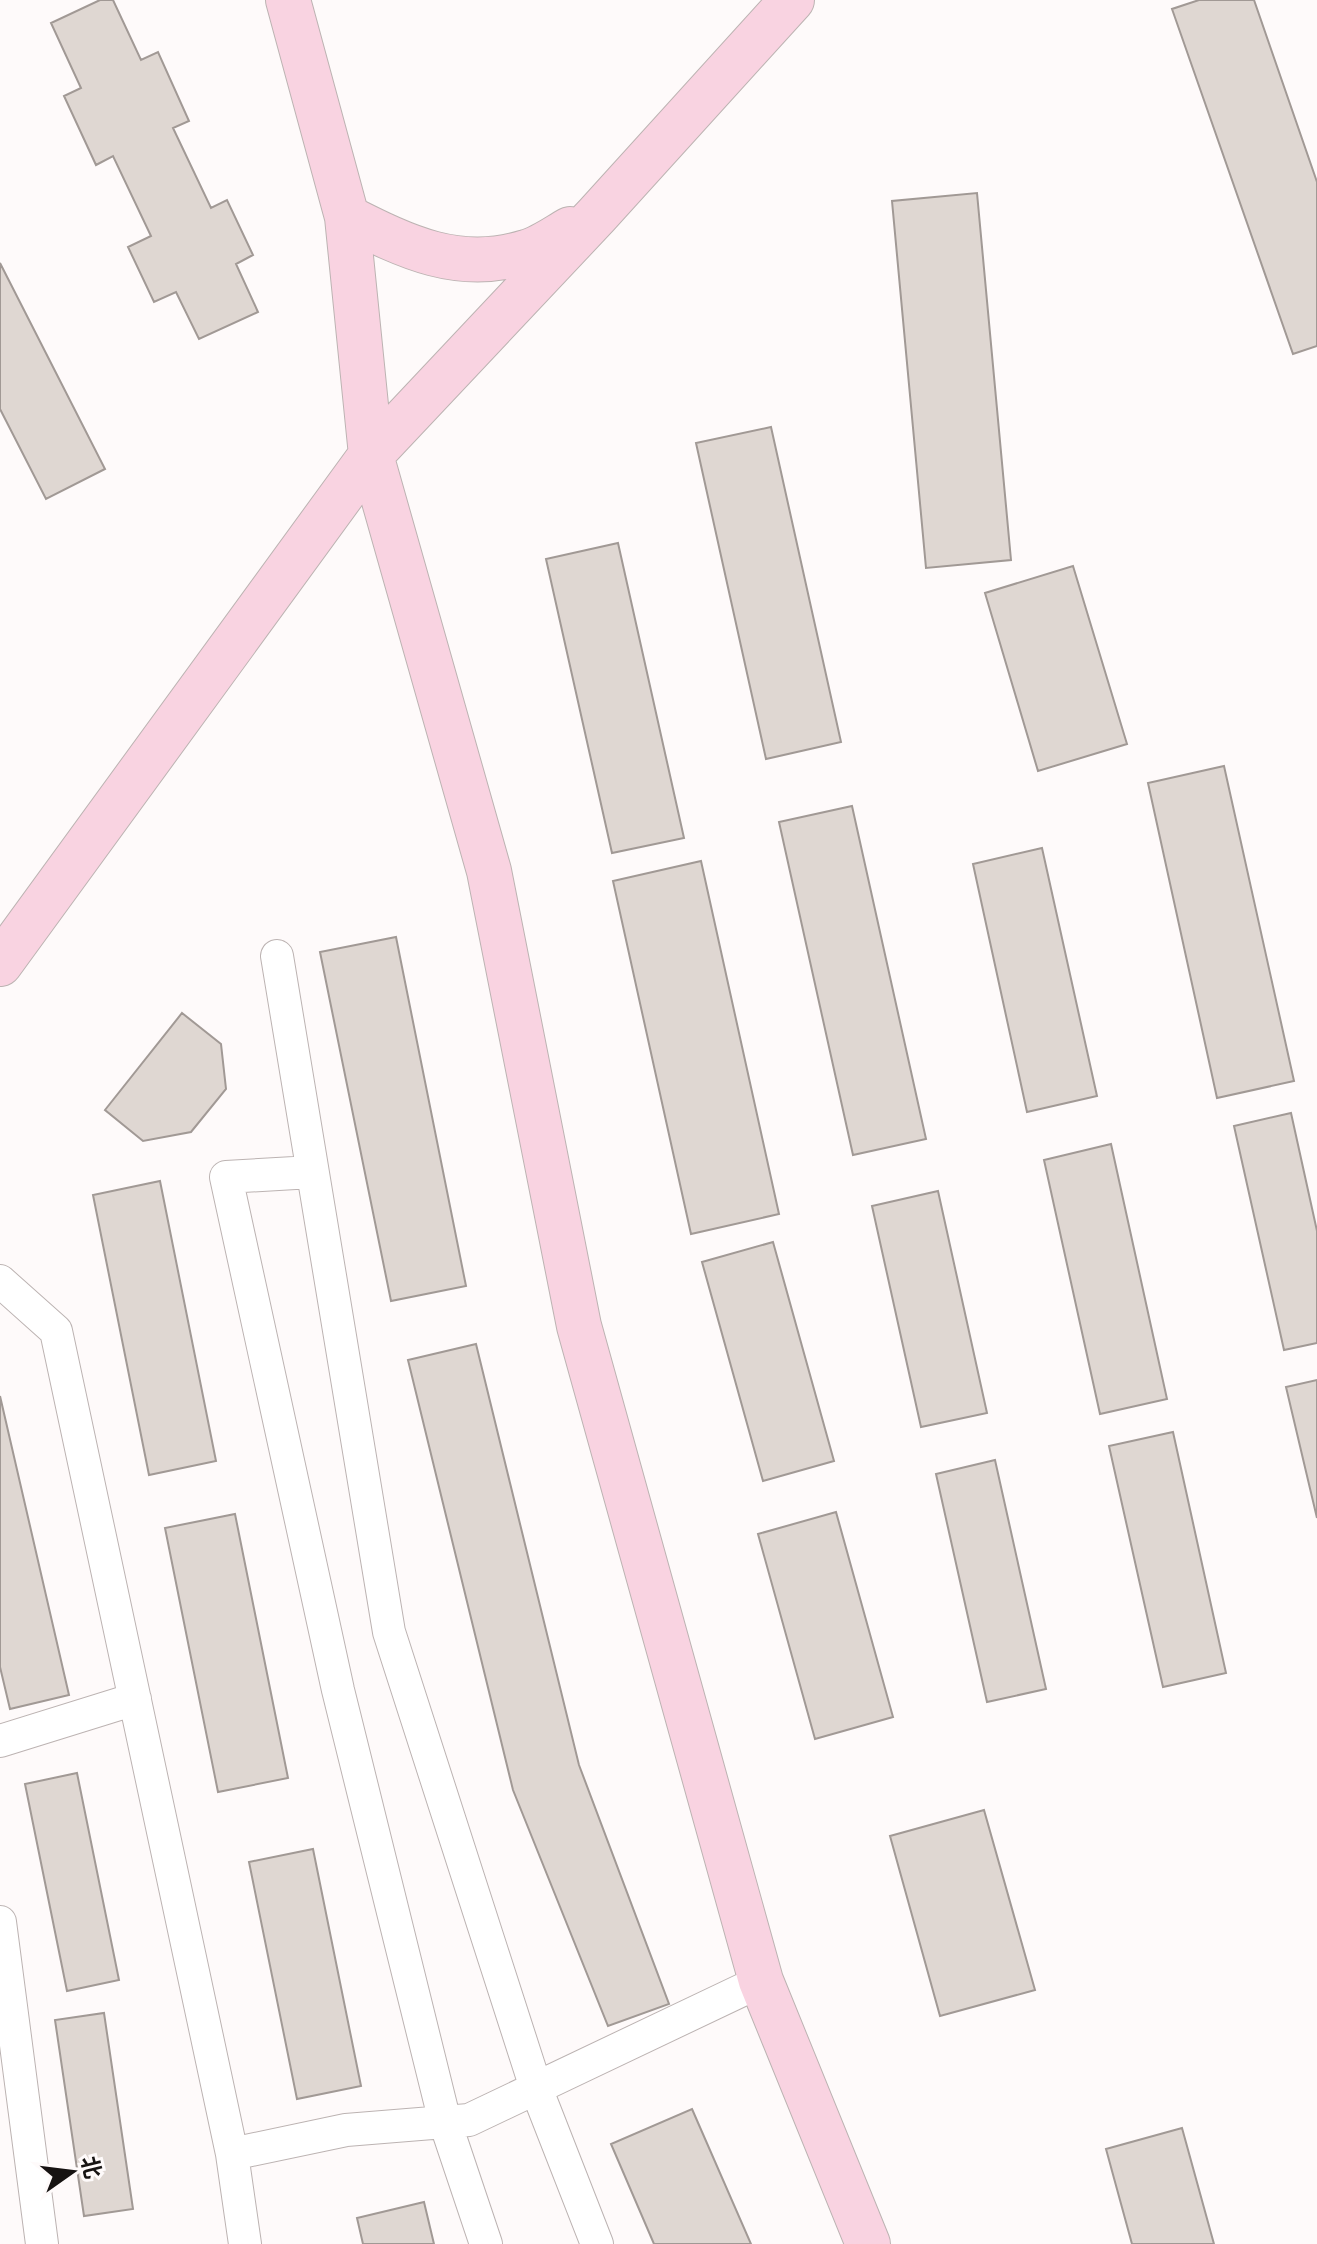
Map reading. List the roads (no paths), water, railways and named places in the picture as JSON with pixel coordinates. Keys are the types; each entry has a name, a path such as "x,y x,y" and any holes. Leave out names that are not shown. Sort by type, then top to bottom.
{"street":[{"path":"288,0 347,217 371,455 489,871 579,1326 761,1981 868,2244"},
{"path":"0,964 371,455 597,215 792,0"},
{"path":"347,217 397,242 471,263 528,252 597,215"},
{"path":"277,956 389,1632 536,2088 597,2244"},
{"path":"312,1172 226,1177 338,1690 445,2122 486,2244"},
{"path":"0,1281 56,1331 232,2154 245,2244"},
{"path":"0,1741 135,1699"},
{"path":"0,1922 42,2244"},
{"path":"232,2154 346,2130 469,2120 761,1981"}]}
